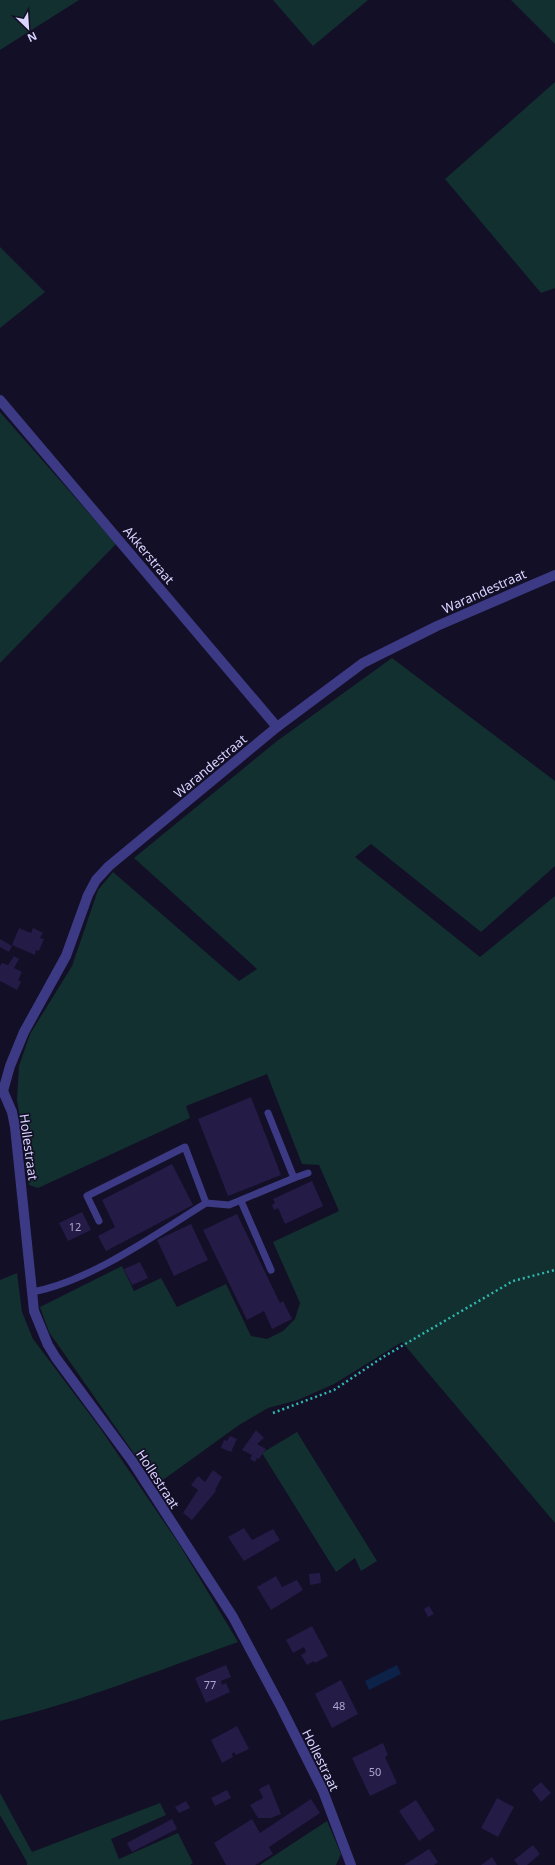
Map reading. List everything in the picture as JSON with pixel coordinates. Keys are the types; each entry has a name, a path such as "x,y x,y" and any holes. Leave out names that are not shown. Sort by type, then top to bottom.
{"street":[{"name":"Akkerstraat","path":"0,400 277,727"},
{"name":"Warandestraat","path":"1,1092 24,1032 66,956 96,880 109,866 277,727 363,663 437,626 555,575"},
{"name":"Hollestraat","path":"1,1092 12,1112 16,1127 34,1311 48,1344 132,1461 233,1617 281,1707 323,1791 351,1865"}],"lane":[{"path":"268,1113 294,1178"},
{"path":"99,1221 87,1196 186,1147 206,1203"},
{"path":"32,1292 49,1289 72,1281 121,1254 206,1203 229,1205 308,1173"},
{"path":"242,1200 271,1270"}],"path":[{"path":"273,1413 334,1390 383,1357 513,1281 555,1270"}],"green space":[{"path":"0,0 79,0 0,50"},
{"path":"273,0 368,0 313,46"},
{"path":"511,0 555,0 555,44"},
{"path":"555,82 555,288 541,293 445,179"},
{"path":"0,247 45,292 0,328"},
{"path":"0,412 116,544 0,663"},
{"path":"392,658 555,781 555,866 481,932 371,844 355,857 480,957 555,896 555,1523 402,1342 334,1384 298,1400 268,1408 239,1425 156,1485 49,1332 40,1307 122,1266 134,1291 161,1278 177,1307 226,1284 251,1336 267,1339 283,1331 295,1319 300,1303 273,1242 339,1211 319,1165 302,1164 267,1074 186,1106 190,1118 38,1188 29,1185 29,1172 17,1100 19,1066 30,1034 72,966 98,890 113,872 239,981 257,969 134,858 277,741"},
{"path":"17,1273 22,1312 33,1339 100,1428 179,1544 238,1642 60,1705 0,1721 0,1280"},
{"path":"297,1432 377,1561 361,1571 355,1558 336,1572 262,1453"},
{"path":"0,1793 32,1852 160,1803 166,1815 111,1839 119,1859 178,1833 193,1863 190,1865 27,1865 27,1862 0,1815"},
{"path":"327,1821 341,1854 336,1865 260,1865"}],"water":[{"path":"397,1665 401,1674 369,1690 365,1681"}],"building":[{"path":"19,928 31,933 33,928 43,933 40,938 44,939 39,951 36,950 35,955 12,945"},
{"path":"0,939 12,946 9,952 0,947"},
{"path":"14,956 19,959 14,968 22,972 18,980 21,982 17,990 0,981 0,966 2,963 8,965"},
{"path":"251,1097 281,1175 228,1196 198,1119"},
{"path":"172,1164 193,1205 106,1251 98,1236 115,1227 102,1200"},
{"path":"312,1181 323,1206 285,1224 278,1208 274,1210 272,1205 275,1203 273,1199"},
{"path":"82,1212 91,1230 68,1241 59,1223"},
{"path":"237,1214 280,1303 283,1301 292,1319 272,1329 264,1311 247,1320 203,1230"},
{"path":"191,1224 208,1260 174,1276 157,1240"},
{"path":"140,1262 148,1278 132,1285 124,1269"},
{"path":"256,1430 264,1438 257,1444 266,1449 255,1462 250,1459 252,1455 242,1450"},
{"path":"230,1436 237,1439 231,1452 221,1448 224,1440 227,1441"},
{"path":"213,1470 222,1477 215,1490 216,1491 192,1520 183,1513 198,1490 191,1485 198,1476 205,1482"},
{"path":"244,1528 252,1540 273,1529 280,1540 244,1561 228,1537"},
{"path":"320,1573 321,1583 310,1585 309,1574"},
{"path":"276,1576 282,1587 297,1580 303,1590 271,1610 257,1587"},
{"path":"429,1606 434,1614 428,1617 424,1609"},
{"path":"312,1626 328,1656 315,1663 314,1661 307,1665 301,1655 306,1652 304,1647 293,1653 286,1640"},
{"path":"226,1665 231,1677 221,1681 222,1685 226,1683 230,1692 206,1703 195,1678"},
{"path":"341,1680 358,1714 332,1728 315,1694"},
{"path":"237,1726 249,1749 236,1755 234,1752 232,1754 233,1757 222,1763 211,1740"},
{"path":"383,1743 388,1755 385,1757 397,1783 370,1796 352,1758"},
{"path":"541,1782 551,1793 541,1802 532,1790"},
{"path":"269,1784 281,1814 271,1818 258,1818 250,1805 263,1798 259,1789"},
{"path":"227,1790 231,1798 215,1806 211,1798"},
{"path":"497,1798 514,1807 498,1837 481,1828"},
{"path":"311,1799 320,1813 269,1847 273,1854 255,1865 226,1865 214,1843 252,1819 260,1833"},
{"path":"416,1800 435,1830 419,1841 399,1811"},
{"path":"186,1801 190,1808 179,1813 175,1807"},
{"path":"172,1819 177,1829 132,1852 127,1843"},
{"path":"533,1845 540,1854 527,1865 518,1865 514,1860"},
{"path":"429,1849 438,1862 434,1865 404,1865"},
{"path":"492,1857 497,1865 481,1865"}]}
